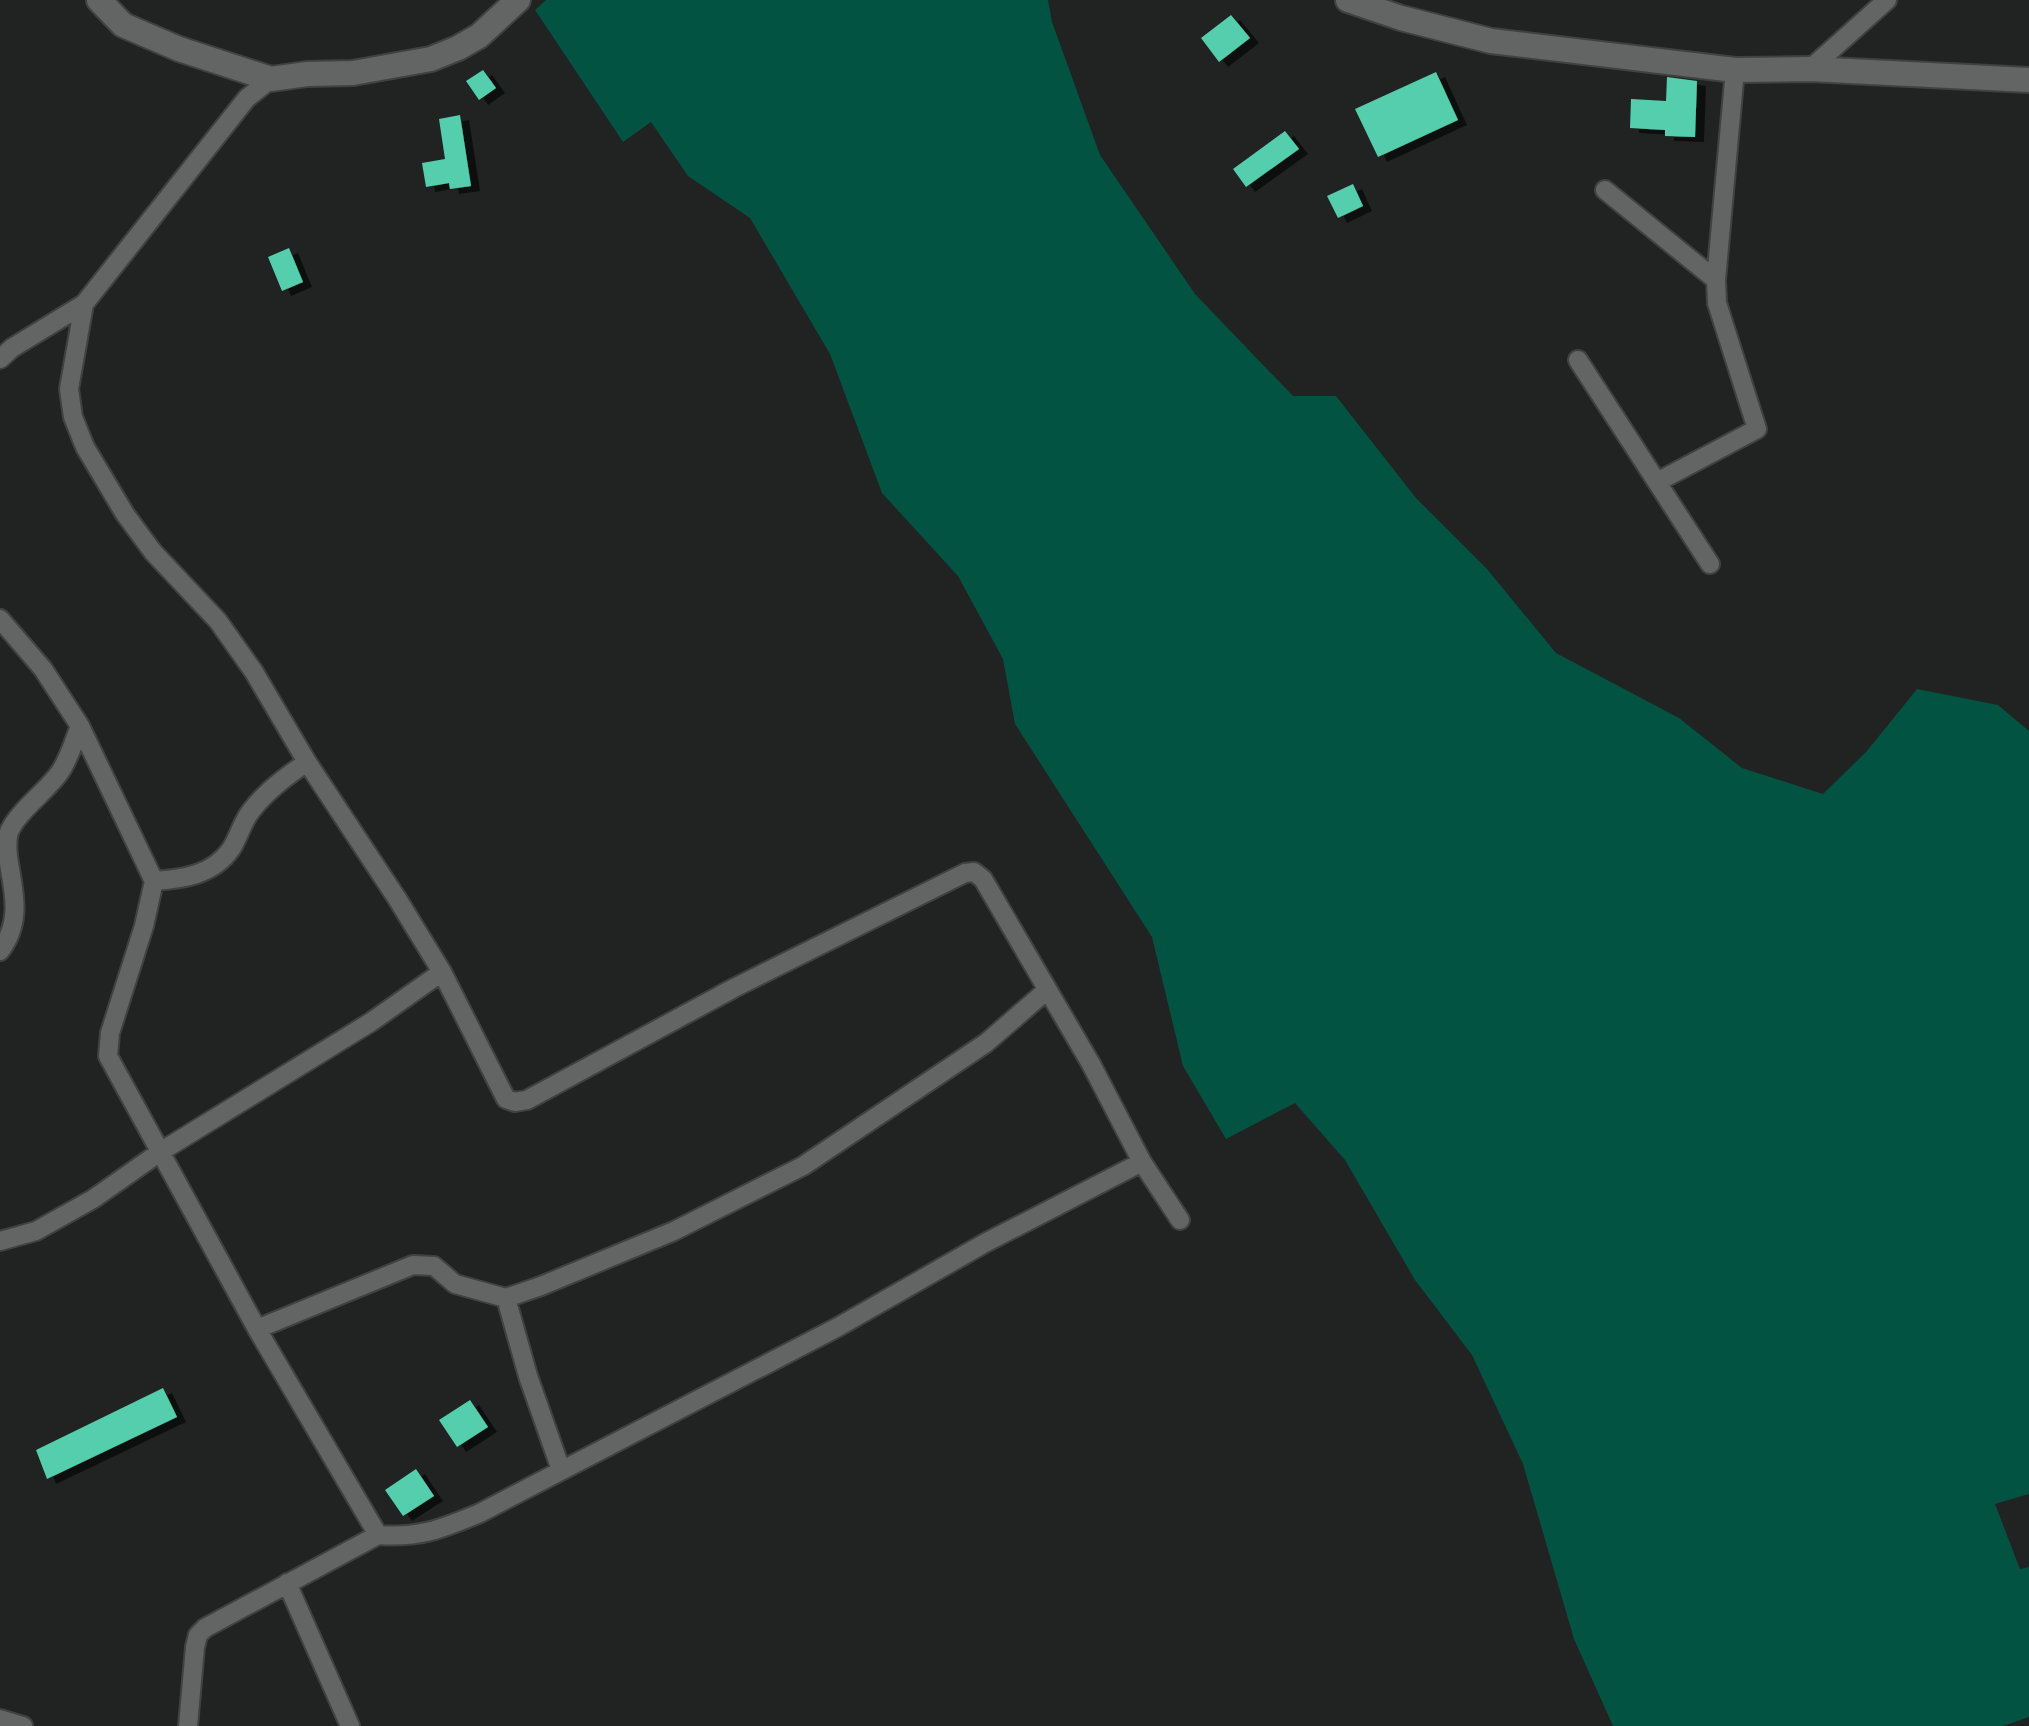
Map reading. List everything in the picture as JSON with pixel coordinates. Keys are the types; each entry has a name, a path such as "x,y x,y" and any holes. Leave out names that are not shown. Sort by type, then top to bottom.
{"street":[{"path":"99,0 123,25 179,49 271,79 353,73 431,59 479,36 518,0"},
{"path":"1348,0 1401,18 1491,41 1735,70 1810,69 2029,80"},
{"path":"1810,69 1887,0"},
{"path":"1657,482 1757,429 1717,303 1716,280 1735,70"},
{"path":"0,359 12,348 84,304 247,98 271,79"},
{"path":"1605,190 1716,280"},
{"path":"84,304 69,389 73,417 85,447 125,514 153,552 218,621 254,672 307,762 442,972 506,1099 515,1102 527,1100 706,1002 965,873 974,872 983,879 1091,1064 1142,1162 1180,1220"},
{"path":"1578,360 1710,564"},
{"path":"0,619 43,669 80,726 154,881 144,926 110,1033 108,1056 257,1329 378,1535"},
{"path":"0,951 13,926 13,890 5,846 9,831 61,771 80,726"},
{"path":"154,881 194,876 216,865 231,849 250,811 277,784 307,762"},
{"path":"0,1241 36,1231 93,1199 160,1152 371,1022 442,972"},
{"path":"257,1329 413,1265 434,1266 455,1284 506,1298 674,1231 803,1166 986,1043 1046,991"},
{"path":"188,1726 195,1647 198,1635 205,1628 378,1535 409,1537 447,1527 480,1513 838,1327 985,1243 1142,1162"},
{"path":"506,1298 528,1376 561,1470"},
{"path":"287,1583 350,1726"},
{"path":"0,1719 23,1726"}],"green space":[{"path":"546,0 1048,0 1052,22 1100,155 1195,294 1293,396 1336,396 1416,498 1487,569 1556,653 1679,718 1742,768 1823,794 1867,751 1917,689 1998,705 2029,731 2029,1494 1995,1504 2020,1569 2029,1567 2029,1717 2003,1726 1613,1726 1574,1639 1523,1464 1472,1355 1415,1280 1345,1160 1295,1103 1226,1139 1183,1066 1152,937 1015,724 1003,659 958,576 882,493 830,354 750,218 688,176 651,122 623,142 535,10"}],"building":[{"path":"1231,15 1250,38 1219,62 1201,38"},
{"path":"483,70 496,88 479,100 466,81"},
{"path":"1436,72 1458,120 1378,157 1355,109"},
{"path":"1667,77 1697,81 1695,137 1665,136 1665,130 1630,128 1631,99 1666,101"},
{"path":"460,115 471,186 450,189 449,183 426,187 422,163 445,159 439,119"},
{"path":"1285,131 1299,149 1246,187 1233,169"},
{"path":"1353,184 1363,206 1338,218 1327,196"},
{"path":"289,248 303,282 282,291 268,257"},
{"path":"163,1388 177,1417 47,1479 36,1450"},
{"path":"470,1400 488,1427 457,1447 439,1420"},
{"path":"416,1469 434,1496 403,1516 385,1490"}]}
